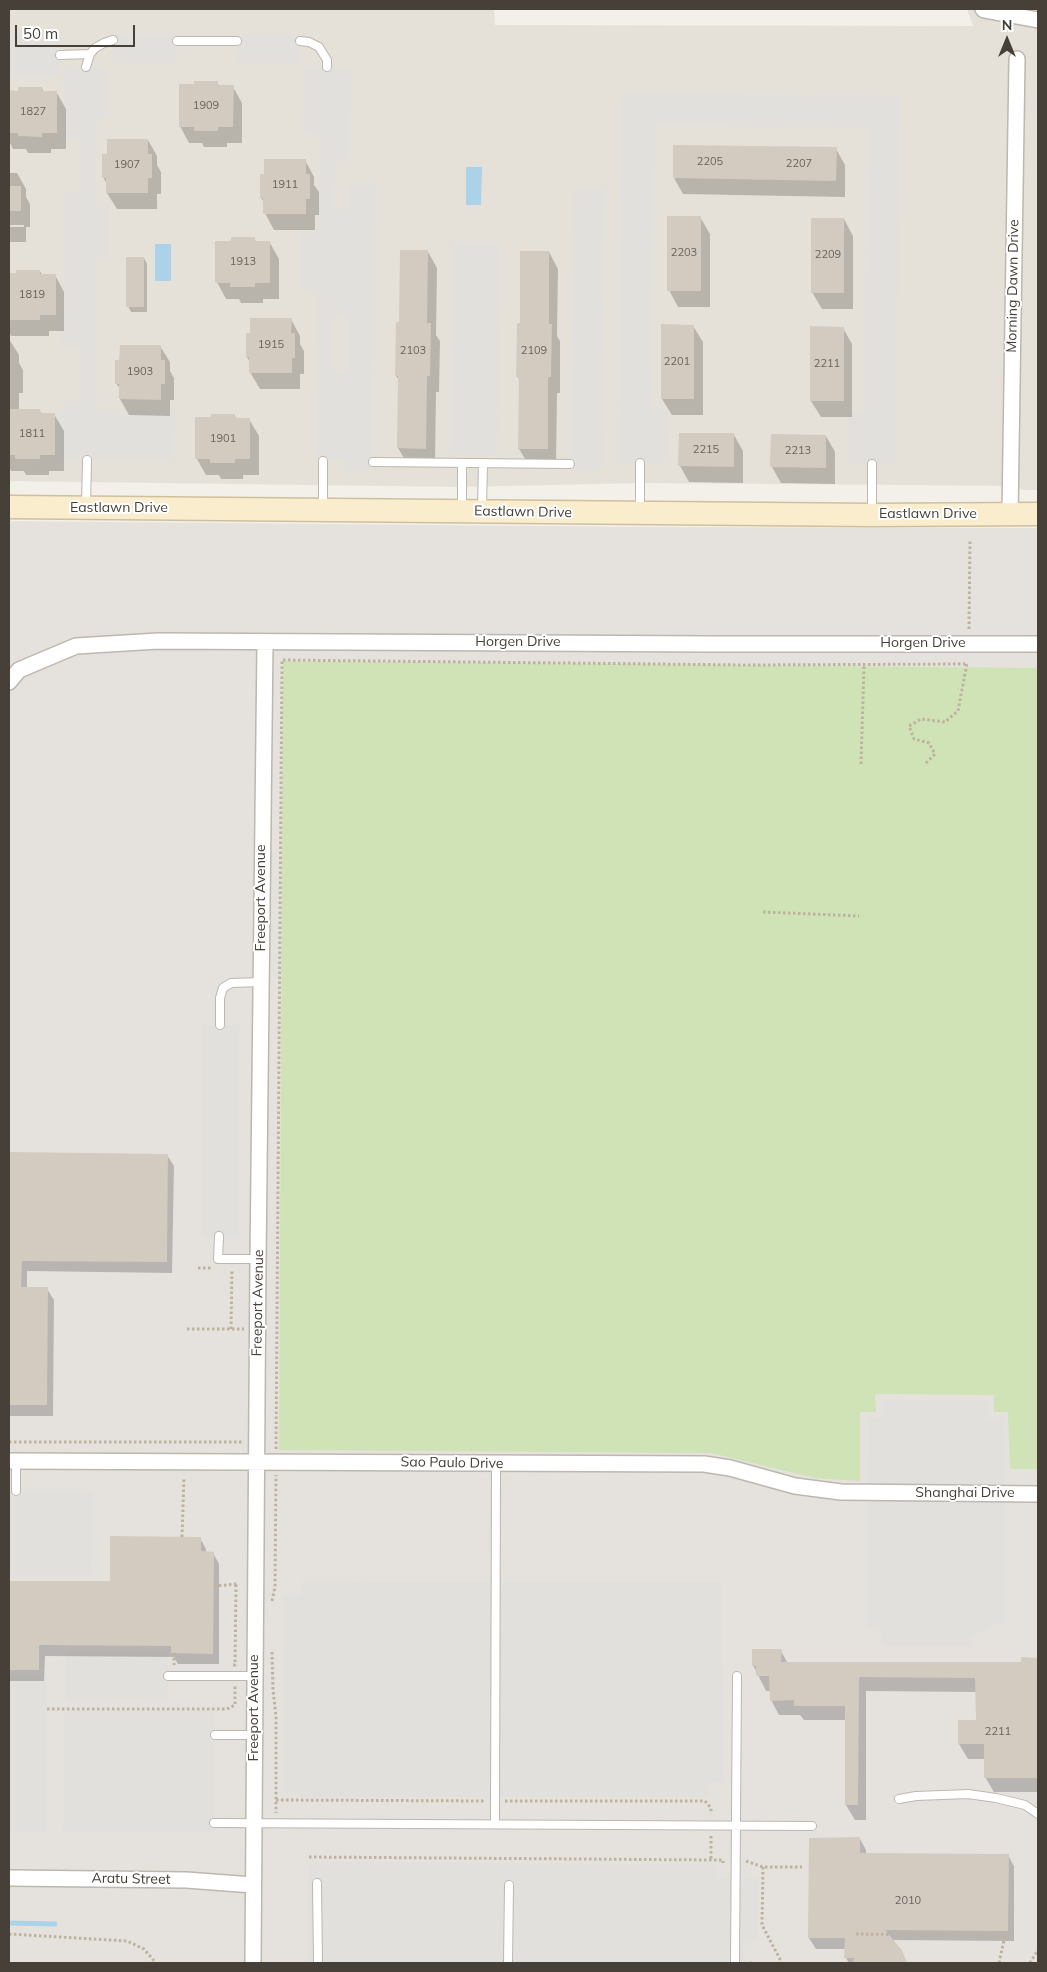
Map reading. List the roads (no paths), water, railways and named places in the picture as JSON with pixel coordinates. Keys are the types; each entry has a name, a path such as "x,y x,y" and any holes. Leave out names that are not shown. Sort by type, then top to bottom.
{"street":[{"path":"984,10 1038,20"},
{"name":"Morning Dawn Drive","path":"1010,514 1017,59"},
{"name":"Eastlawn Drive","path":"9,507 872,515 1038,514"},
{"name":"Horgen Drive","path":"9,682 19,670 76,646 158,641 1038,644"},
{"name":"Freeport Avenue","path":"253,1963 257,1330 265,642"},
{"name":"Sao Paulo Drive","path":"12,1461 704,1464 730,1468 816,1490 891,1493"},
{"name":"Shanghai Drive","path":"891,1493 1038,1494"},
{"name":"Aratu Street","path":"9,1878 178,1880 252,1885"}],"lane":[{"path":"86,67 90,54 104,42 113,40"},
{"path":"177,41 237,41"},
{"path":"300,41 309,42 318,47 327,60 326,67"},
{"path":"60,55 90,54"},
{"path":"86,507 87,460"},
{"path":"323,461 323,509"},
{"path":"373,462 570,464"},
{"path":"462,463 472,511"},
{"path":"472,511 483,463"},
{"path":"640,463 640,513"},
{"path":"872,464 872,515"},
{"path":"220,1025 220,998 223,988 231,983 261,982"},
{"path":"219,1236 218,1259 258,1259"},
{"path":"12,1461 16,1491"},
{"path":"495,1824 496,1464"},
{"path":"168,1676 255,1676"},
{"path":"736,1963 737,1676"},
{"path":"214,1735 254,1735"},
{"path":"899,1799 916,1796 968,1794 1025,1805 1038,1814"},
{"path":"214,1823 812,1826"},
{"path":"317,1883 318,1963"},
{"path":"508,1963 509,1885"}],"water":[{"path":"466,167 482,167 481,205 466,205"},
{"path":"155,244 171,244 171,281 155,281"}],"waterway":[{"path":"9,1923 55,1924"}]}
